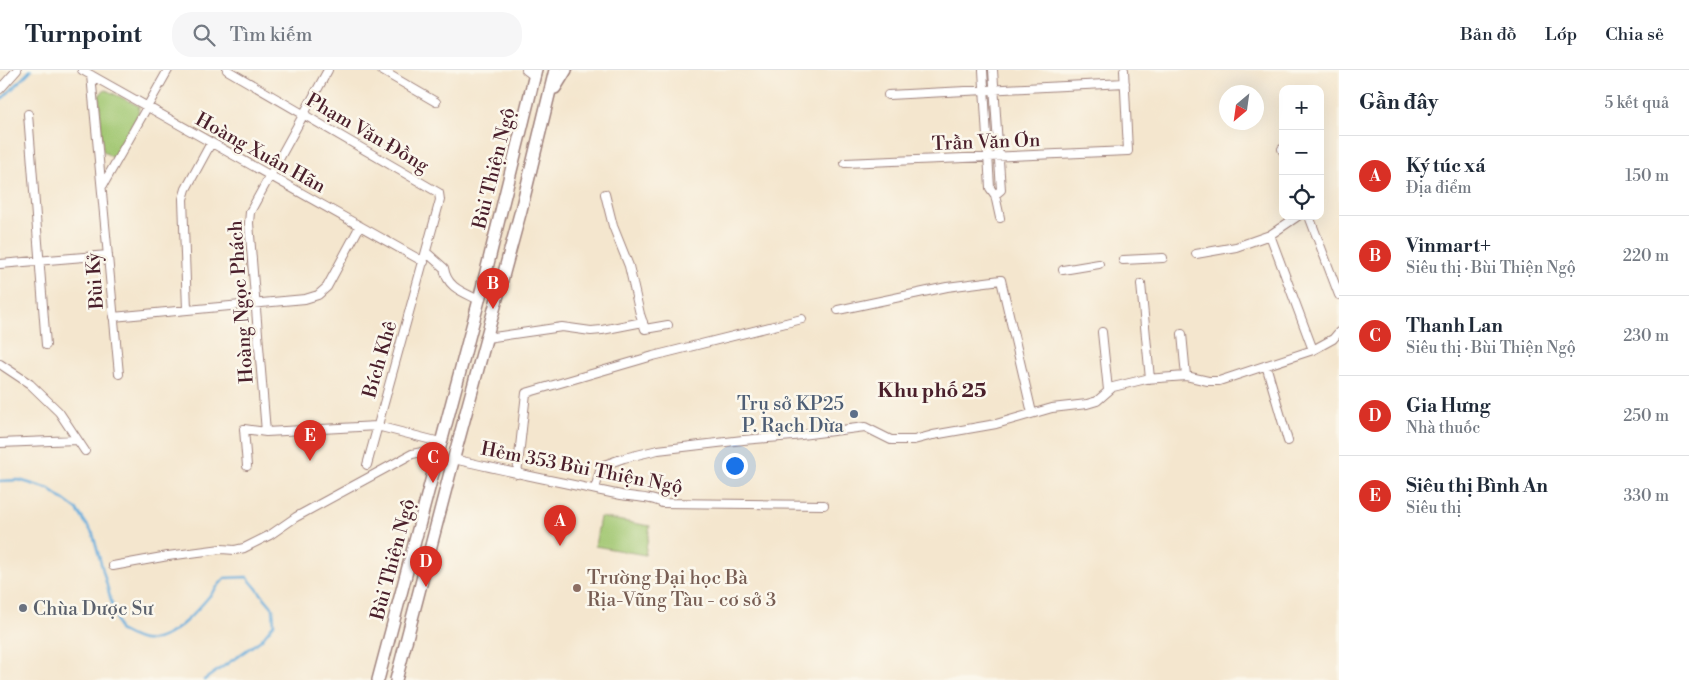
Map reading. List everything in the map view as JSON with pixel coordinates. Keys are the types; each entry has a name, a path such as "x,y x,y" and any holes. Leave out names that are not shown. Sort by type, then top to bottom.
{"main road":[{"name":"Bùi Thiện Ngộ","path":"396,680 521,210 555,70"},
{"name":"Bùi Thiện Ngộ","path":"547,100 566,70"},
{"name":"Bùi Thiện Ngộ","path":"378,680 479,300 532,72"},
{"path":"440,442 457,446"}],"street":[{"path":"0,89 17,70"},
{"name":"Hoàng Xuân Hãn","path":"82,70 424,262"},
{"path":"103,185 168,70"},
{"name":"Phạm Văn Đồng","path":"227,70 438,193 440,200 424,262"},
{"name":"Hoàng Ngọc Phách","path":"266,432 249,223 250,212 328,70"},
{"path":"382,70 436,102"},
{"path":"983,70 990,188 995,195 1000,218"},
{"path":"993,70 1001,190 995,195"},
{"path":"888,95 1125,84 1124,70"},
{"name":"Bùi Kỷ","path":"91,75 103,185 118,374"},
{"name":"Trần Văn Ơn","path":"844,163 1128,151 1125,84"},
{"path":"28,114 46,345"},
{"path":"187,309 183,200 186,189 211,143"},
{"path":"605,194 613,226 630,266 645,329 668,324"},
{"path":"1196,254 1236,247 1270,235 1292,220"},
{"path":"1311,220 1339,295"},
{"path":"113,316 306,299 318,295 327,287 360,226"},
{"path":"1270,235 1313,350"},
{"path":"426,252 432,255 444,268 445,275 453,287 479,300"},
{"path":"0,264 108,254"},
{"path":"1123,260 1163,258"},
{"name":"Bích Khê","path":"367,465 424,262"},
{"path":"1063,270 1099,264"},
{"path":"838,310 946,287 1001,280 1032,413"},
{"path":"1141,284 1150,379"},
{"path":"517,474 526,393 644,358 802,319"},
{"path":"487,338 562,327 591,331 602,330 643,322"},
{"path":"1102,332 1108,390"},
{"path":"595,489 600,471 604,465 658,450 864,427 891,440 914,440 996,424 1052,408 1087,404 1097,401 1108,390 1119,385 1150,379 1186,376 1208,381 1219,381 1313,350 1333,339 1339,332"},
{"path":"1182,334 1186,376"},
{"path":"0,364 30,384 59,412 84,451"},
{"path":"1266,365 1288,441"},
{"path":"247,466 244,429 266,432 377,426 440,442"},
{"path":"0,443 76,440"},
{"path":"113,566 168,556 244,548 270,535 296,517 412,454 422,452 437,456"},
{"name":"Hẻm 353 Bùi Thiện Ngộ","path":"454,459 635,498 658,500 662,503 824,505"}],"green space":[{"path":"106,90 139,106 138,115 113,158 103,151 99,96"},
{"path":"600,517 650,526 645,555 595,546"}],"waterway":[{"path":"0,101 31,70"},
{"path":"0,481 19,480 49,489 77,510 93,534 119,630 135,638 152,640 162,637 183,624 225,578 247,577 273,608 274,624 261,640 204,680"}],"place":[{"name":"Vinmart+","path":"493,309"},
{"name":"Trụ sở KP25 P. Rạch Dừa","path":"854,414"},
{"name":"Siêu thị Bình An","path":"310,461"},
{"name":"Thanh Lan","path":"433,483"},
{"name":"Ký túc xá","path":"560,546"},
{"name":"Gia Hưng","path":"426,587"},
{"name":"Trường Đại học Bà Rịa-Vũng Tàu - cơ sở 3","path":"577,588"},
{"name":"Chùa Dược Sư","path":"23,608"}],"district":[{"name":"Khu phố 25","path":"932,390"}]}
